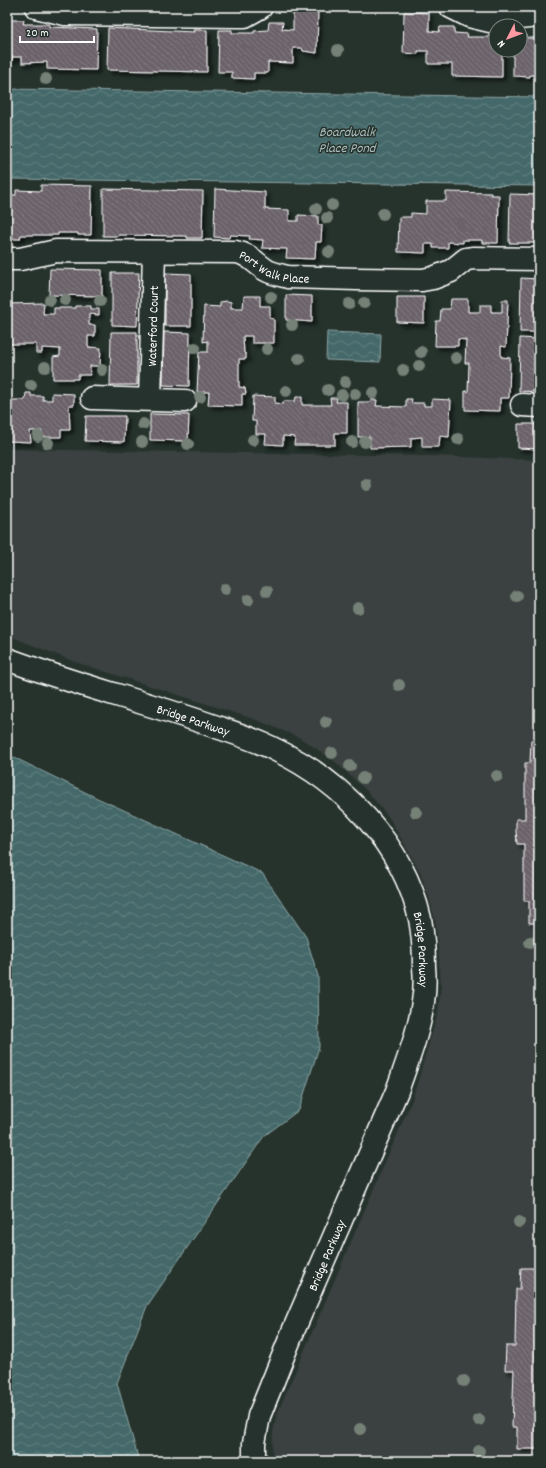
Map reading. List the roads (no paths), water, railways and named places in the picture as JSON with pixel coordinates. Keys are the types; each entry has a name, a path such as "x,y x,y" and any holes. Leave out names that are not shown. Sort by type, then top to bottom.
{"street":[{"path":"36,7 66,14 245,16 261,7"},
{"path":"451,7 479,20 490,21 539,16"},
{"name":"Port Walk Place","path":"7,259 20,259 56,251 236,252 244,254 267,271 288,277 357,280 422,280 433,278 451,271 466,259 539,259"},
{"name":"Waterford Court","path":"150,400 154,252"},
{"path":"92,398 185,401"},
{"name":"Bridge Parkway","path":"7,659 50,675 175,713 260,742 293,758 331,783 348,798 372,825 394,854 416,906 422,929 425,984 423,1002 411,1053 397,1091 294,1329 259,1416 254,1443 254,1461"}],"water":[{"name":"Boardwalk Place Pond","path":"7,89 539,97 539,186 7,179"},
{"path":"327,332 381,334 380,362 326,360"},
{"path":"7,754 95,797 262,873 306,937 318,976 319,1047 299,1110 264,1136 147,1306 117,1383 139,1461 7,1461"}]}
